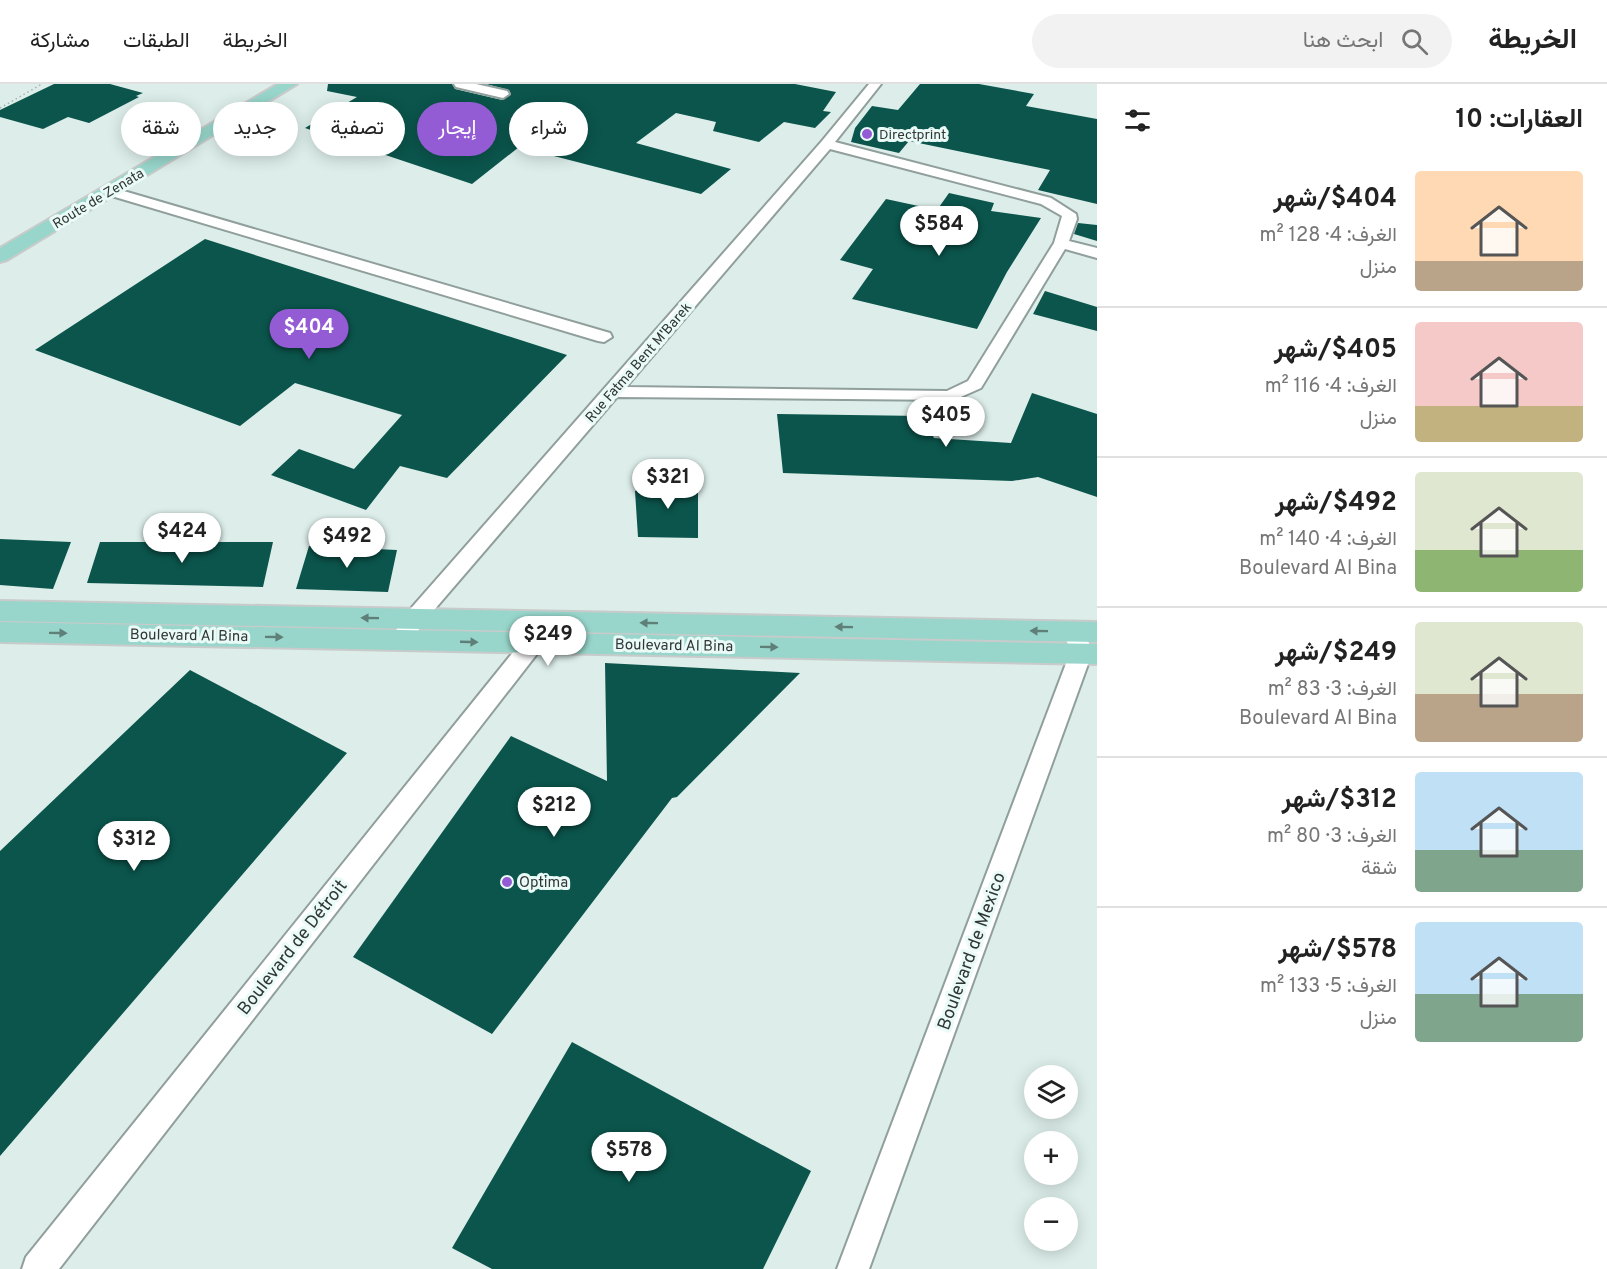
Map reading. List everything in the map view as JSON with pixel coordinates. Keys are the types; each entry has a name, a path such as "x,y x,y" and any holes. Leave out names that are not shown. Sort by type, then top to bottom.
{"main road":[{"path":"201,117 257,84"},
{"name":"Route de Zenata","path":"0,246 272,84"},
{"name":"Route de Zenata","path":"0,254 281,84"},
{"name":"Route de Zenata","path":"0,254 110,192 289,84"},
{"name":"Boulevard Al Bina","path":"3,619 536,633 1087,643"}],"lane":[{"path":"460,84 503,94"},
{"name":"Rue Fatma Bent M'Barek","path":"408,629 827,144 875,84"},
{"path":"612,392 948,396 961,393 975,384 1061,243 1070,219 1069,214 1046,201 827,144"},
{"path":"110,192 604,337"},
{"path":"1061,243 1097,254"},
{"name":"Boulevard de Détroit","path":"38,1269 536,633"},
{"name":"Boulevard de Mexico","path":"853,1269 1087,643"}],"path":[{"path":"0,108 42,84"}],"building":[{"path":"54,84 110,84 143,93 129,102 121,102 121,106 89,123 68,117 43,129 0,117 0,110"},
{"path":"328,84 452,84 455,89 502,100 511,94 509,90 486,84 795,84 836,92 823,111 831,112 815,128 784,122 759,142 713,131 716,122 676,113 636,143 731,169 701,194 554,156 588,156 588,102 509,102 509,155 472,184 388,156 405,156 405,102 349,102 357,97 327,91"},
{"path":"920,84 979,84 1034,94 1026,106 1097,119 1097,204 1038,190 1050,170 909,141 899,153 851,142 855,128 872,106 898,110"},
{"path":"949,193 994,203 991,211 1041,218 1007,272 977,329 852,299 873,269 840,260 886,199 937,210"},
{"path":"1078,223 1097,225 1097,241 1074,234"},
{"path":"205,239 567,355 447,478 400,466 366,510 271,475 299,449 354,469 402,415 295,383 240,426 35,350"},
{"path":"1045,291 1097,307 1097,331 1033,314"},
{"path":"1032,393 1097,414 1097,497 1038,477 1012,481 783,473 777,414 923,416 934,438 1011,443"},
{"path":"675,476 684,483 698,483 698,538 638,537 635,491"},
{"path":"0,539 71,542 53,589 0,585"},
{"path":"100,542 273,542 263,587 87,583"},
{"path":"309,546 397,550 388,592 296,589"},
{"name":"Optima","path":"605,663 800,673 677,797 672,798 492,1034 353,957 511,736 607,781"},
{"path":"190,670 347,753 0,1156 0,851"},
{"path":"572,1042 811,1171 763,1269 492,1269 452,1248"}],"place":[{"name":"Directprint","path":"867,134"},
{"name":"Optima","path":"507,882"}]}
